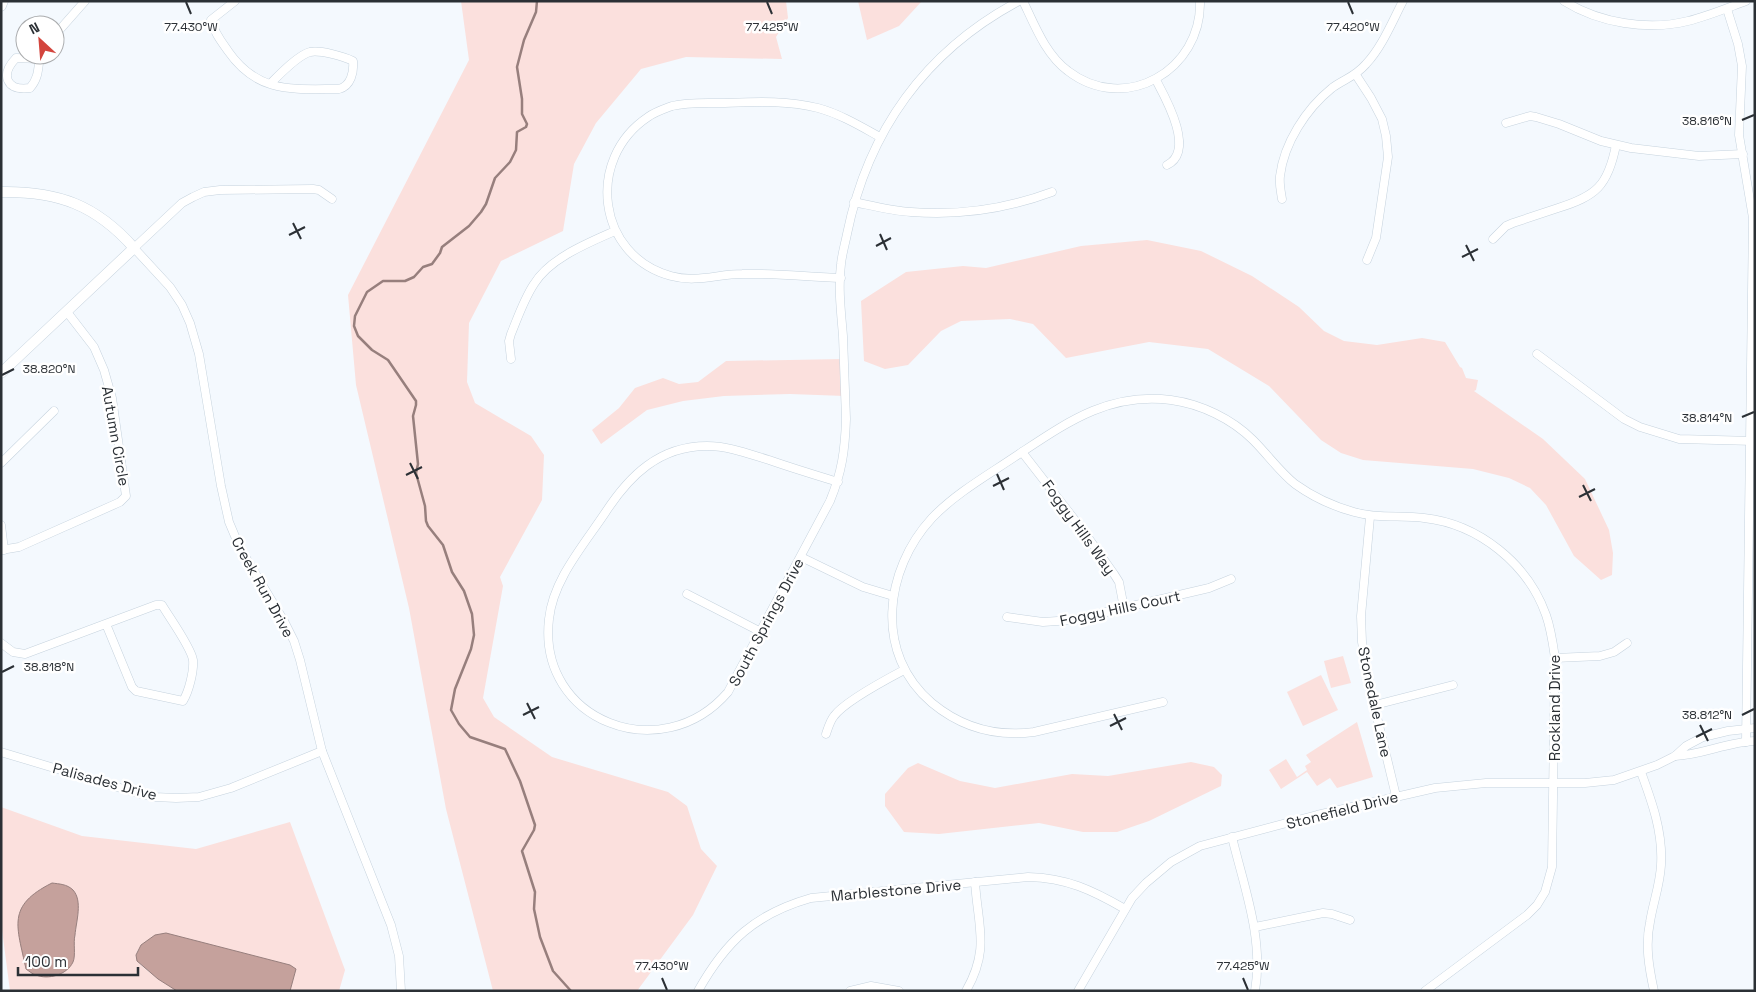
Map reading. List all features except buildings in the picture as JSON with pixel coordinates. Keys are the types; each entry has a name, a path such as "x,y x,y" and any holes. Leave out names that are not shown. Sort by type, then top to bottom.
{"street":[{"path":"1,6 3,1"},
{"path":"65,24 85,1"},
{"path":"235,1 211,20 213,28 223,44 242,69 253,77 270,84 283,88 345,88 349,84 352,61 319,52 309,52 287,68 270,84"},
{"name":"South Springs Drive","path":"838,482 724,447 706,446 690,448 659,458 639,471 622,487 572,563 554,595 548,628 550,647 555,667 564,686 591,713 626,729 646,731 665,730 683,725 700,717 715,706 728,692 762,632 838,482 844,456 846,419 841,264 854,202 880,137 908,94 942,56 983,23 1019,1"},
{"path":"1024,1 1048,50 1062,67 1076,77 1100,86 1117,88 1137,86 1156,80 1170,70 1188,49 1198,24 1200,1"},
{"path":"1282,199 1280,177 1284,157 1300,124 1332,88 1356,74 1376,53 1403,1"},
{"path":"1564,1 1594,15 1617,21 1641,24 1687,22 1746,1"},
{"path":"1727,9 1738,44 1742,66 1740,135 1753,218 1753,441 1746,728 1750,742"},
{"path":"39,57 36,81 30,88 14,87 7,82 5,74 8,65 16,58 39,57"},
{"path":"1356,74 1372,98 1382,119 1388,157 1376,238 1367,260"},
{"path":"1156,80 1171,110 1178,133 1177,153 1171,163 1167,165"},
{"path":"840,278 744,274 697,279 671,276 658,272 639,260 615,231 608,211 608,176 620,145 633,128 664,109 693,104 785,102 839,115 880,137"},
{"path":"1506,124 1530,116 1559,124 1585,136 1616,145 1699,156 1743,154"},
{"path":"1493,240 1506,226 1586,198 1603,181 1608,172 1616,145"},
{"path":"1,373 134,248 192,197 204,192 220,190 313,189 319,190 332,199"},
{"path":"1,192 36,193 76,204 102,218 118,230 134,248"},
{"path":"854,202 910,212 960,213 998,208 1052,192"},
{"path":"511,359 511,334 529,293 539,277 558,260 615,231"},
{"name":"Creek Run Drive","path":"134,248 170,287 190,322 199,354 221,486 229,522 240,548 294,641 322,752 391,925 399,956 401,991"},
{"name":"Autumn Circle","path":"1,525 3,550 19,547 120,502 126,496 112,398 104,370 94,347 67,312"},
{"path":"1537,354 1624,418 1640,427 1679,440 1753,441"},
{"name":"Rockland Drive","path":"1163,702 1034,732 1016,734 997,733 970,726 944,712 922,694 904,670 894,639 893,596 897,580 908,553 931,519 954,498 1022,452 1074,419 1100,407 1137,399 1175,401 1205,409 1233,424 1254,441 1294,483 1312,496 1370,517 1422,517 1446,522 1473,533 1499,549 1522,573 1540,601 1551,633 1555,658 1552,867 1548,885 1542,897 1527,915 1425,991"},
{"path":"1,463 54,411"},
{"name":"Foggy Hills Way","path":"1022,452 1085,532 1114,574 1118,582 1124,608"},
{"name":"Stonedale Lane","path":"1370,517 1361,629 1363,655 1396,796"},
{"path":"801,557 863,587 893,596"},
{"name":"Foggy Hills Court","path":"1007,617 1029,621 1058,622 1209,588 1231,579"},
{"path":"687,594 762,632"},
{"path":"1,643 13,652 25,654 156,605 162,605 192,659 192,670 183,701 136,692 132,687 106,624"},
{"path":"1555,658 1600,656 1612,653 1627,643"},
{"path":"826,734 833,717 839,710 904,670"},
{"path":"1375,705 1454,685"},
{"name":"Stonefield Drive","path":"1078,991 1125,909 1146,883 1171,862 1200,846 1396,796 1465,784 1603,782 1641,772 1675,756 1686,746 1704,737 1746,728 1755,728"},
{"name":"Stonefield Drive","path":"1675,756 1690,755 1714,748 1750,742"},
{"name":"Palisades Drive","path":"1,752 137,793 155,797 176,798 199,797 220,792 322,752"},
{"path":"1641,772 1656,817 1661,848 1660,880 1648,939 1648,965 1654,991"},
{"path":"1232,837 1255,927 1257,967 1255,991"},
{"name":"Marblestone Drive","path":"698,991 717,959 737,937 761,919 782,908 811,898 1028,877 1057,880 1088,889 1125,909"},
{"path":"966,991 978,968 982,949 975,882"},
{"path":"1255,927 1323,913 1350,920"},
{"path":"850,991 871,986 899,991"}],"shaded area":[{"path":"461,1 786,1 788,18 776,37 782,59 686,57 641,69 596,123 574,164 563,231 501,261 469,323 467,382 475,403 531,436 544,455 542,500 500,577 503,586 483,698 494,717 552,757 668,792 687,806 701,849 717,866 693,915 637,991 493,991 446,809 409,608 356,385 348,295 469,60"},
{"path":"858,1 922,1 899,26 867,40"},
{"path":"1147,240 1201,251 1252,276 1299,307 1324,331 1344,341 1377,345 1422,338 1445,342 1462,368 1466,378 1478,380 1476,390 1474,391 1543,439 1585,479 1609,530 1613,553 1612,575 1601,580 1574,556 1546,505 1530,488 1509,478 1473,469 1363,460 1341,453 1321,440 1269,386 1208,349 1149,342 1066,358 1033,324 1010,319 961,321 941,331 908,365 885,369 864,361 861,301 906,272 963,266 986,268 1081,246"},
{"path":"844,359 845,396 790,394 724,396 683,401 647,410 601,444 592,430 619,408 635,388 663,378 679,384 698,382 726,361"},
{"path":"1343,656 1351,683 1331,688 1324,661"},
{"path":"1321,675 1338,710 1303,726 1287,692"},
{"path":"1357,722 1373,777 1337,788 1330,778 1317,786 1307,772 1281,789 1269,770 1286,759 1297,777 1307,770 1305,766 1311,762 1306,755"},
{"path":"1191,762 1214,767 1222,775 1221,786 1149,821 1117,832 1083,832 1039,823 939,834 904,832 885,806 885,794 908,768 918,763 960,781 995,788 1072,774 1108,776"},
{"path":"1,807 82,836 196,849 290,822 345,970 339,991 290,991 296,969 141,945 136,956 140,964 177,991 10,991 1,922","holes":["78,912 67,970 46,977"]},
{"path":"52,883 66,885 73,890 78,900 78,912 73,962 62,973 46,977 35,975 26,969 18,929 18,918 27,900"},
{"path":"166,933 290,965 296,969 290,991 177,991 158,979 137,961 136,955 141,945 155,935"}],"waterway":[{"path":"537,1 536,12 524,40 517,67 522,99 522,114 527,124 526,127 517,132 516,150 510,162 495,178 486,204 469,226 442,247 432,264 423,267 414,277 405,281 383,281 367,292 355,316 354,326 358,336 372,350 388,360 416,401 413,416 418,464 416,473 425,506 426,521 443,545 452,572 464,591 472,614 474,635 471,649 455,689 451,710 459,724 470,737 505,749 520,781 535,825 522,851 535,892 534,909 540,937 553,971 571,991"}]}
